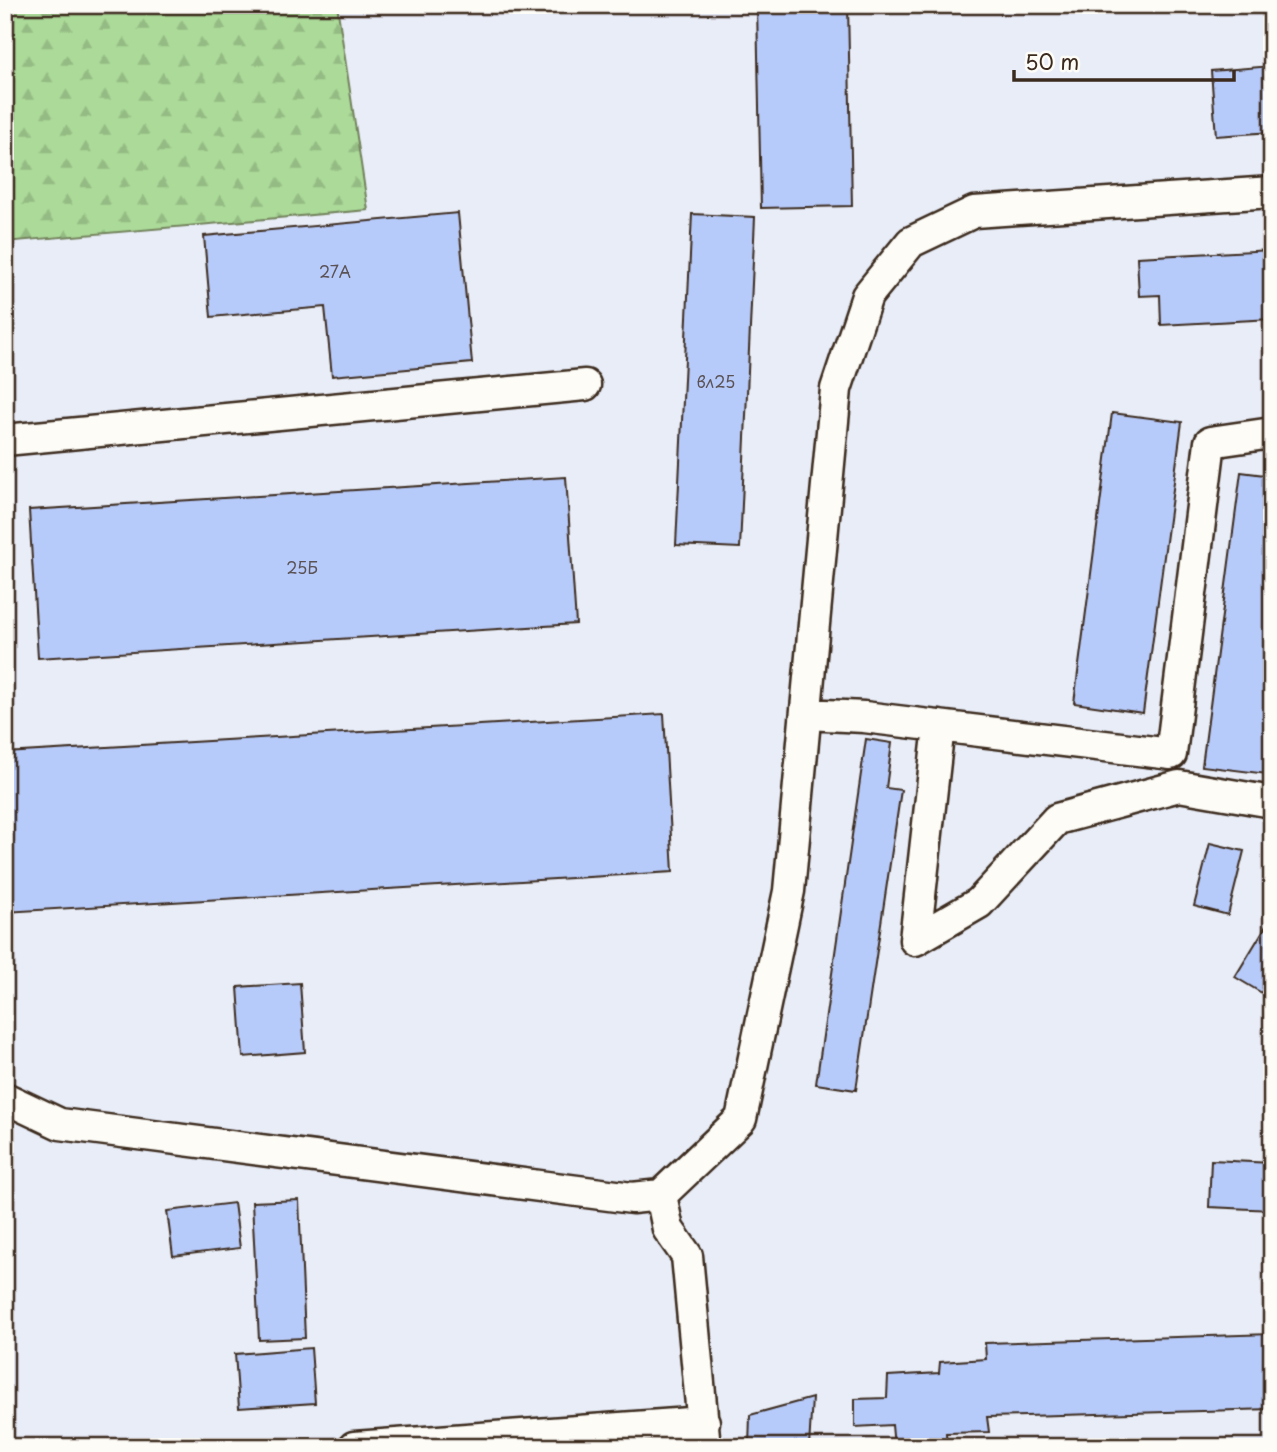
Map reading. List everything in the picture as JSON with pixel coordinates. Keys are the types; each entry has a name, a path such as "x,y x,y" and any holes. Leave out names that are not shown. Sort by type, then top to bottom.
{"street":[{"path":"5,1098 60,1125 632,1198 661,1195 741,1119 789,891 836,389 867,296 911,242 974,212 1272,192"},
{"path":"5,440 585,386"},
{"path":"1179,786 1171,754 1210,442 1272,433"},
{"path":"806,713 1171,754"},
{"path":"939,726 915,940 979,903 1057,820 1179,786 1272,802"},
{"path":"354,1447 704,1434 687,1256 668,1229 661,1195"}],"shaded area":[{"path":"337,5 1272,5 1272,1447 5,1447 5,242 367,210"}],"green space":[{"path":"49,5 337,5 368,210 5,242 5,10"}],"building":[{"path":"757,5 848,5 852,206 761,208"},
{"path":"1272,66 1272,132 1216,136 1211,71"},
{"path":"458,213 472,363 332,376 325,307 211,317 204,236"},
{"path":"692,214 755,217 740,548 676,545"},
{"path":"1272,250 1272,319 1161,325 1160,295 1139,296 1137,257"},
{"path":"1112,413 1182,422 1143,713 1074,703"},
{"path":"1241,472 1272,476 1272,739 1267,774 1202,766"},
{"path":"566,477 576,624 38,658 29,510"},
{"path":"664,714 673,872 5,912 5,753"},
{"path":"866,739 892,743 886,788 901,790 856,1090 816,1084"},
{"path":"1210,843 1244,851 1228,915 1194,906"},
{"path":"1272,916 1272,999 1235,977"},
{"path":"300,983 305,1052 243,1057 238,987"},
{"path":"1211,1160 1272,1163 1272,1210 1209,1207"},
{"path":"299,1200 305,1338 259,1340 252,1202"},
{"path":"234,1203 240,1248 173,1256 167,1211"},
{"path":"1272,1334 1272,1409 987,1417 989,1432 946,1433 947,1447 894,1447 892,1425 855,1427 855,1399 887,1398 888,1376 939,1373 940,1362 986,1359 985,1343"},
{"path":"311,1348 315,1403 239,1408 235,1354"},
{"path":"812,1398 809,1447 749,1447 750,1415"}]}
